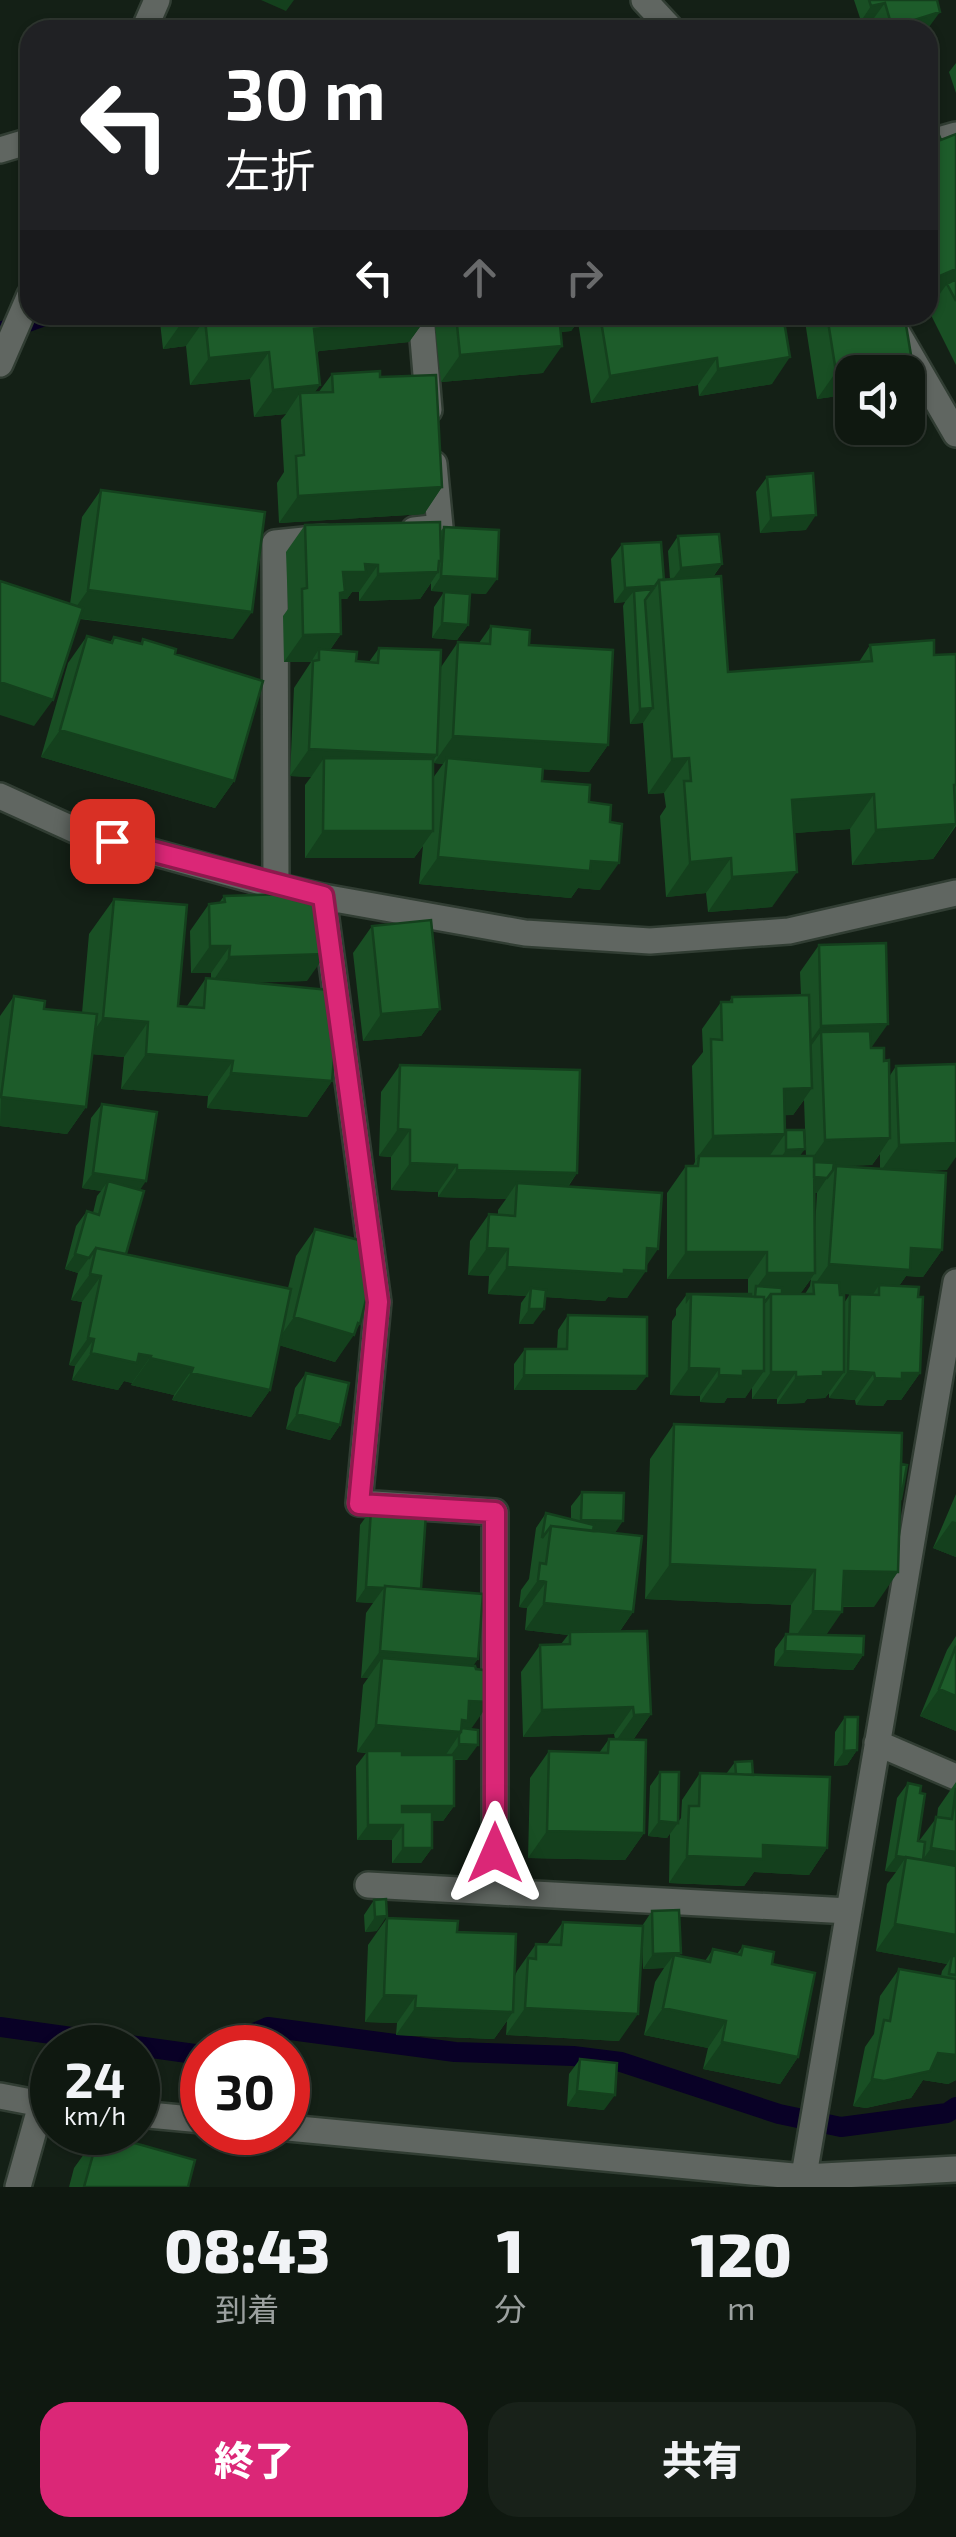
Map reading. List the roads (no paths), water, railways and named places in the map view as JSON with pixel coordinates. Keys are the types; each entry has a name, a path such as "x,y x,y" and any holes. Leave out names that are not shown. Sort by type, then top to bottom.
{"street":[{"path":"644,0 663,20"},
{"path":"0,364 20,319"},
{"path":"385,532 440,528 421,325"},
{"path":"893,325 956,434"},
{"path":"276,886 275,543 348,536"},
{"path":"0,796 78,832 276,886 525,934 650,941 790,931 956,893"},
{"path":"323,896 378,1302 359,1504 495,1512 495,1891"},
{"path":"803,2182 956,1282"},
{"path":"877,1743 956,1776"},
{"path":"368,1885 850,1911"},
{"path":"0,2096 30,2102"},
{"path":"310,2130 803,2182 956,2169"},
{"path":"18,2187 30,2153"}],"waterway":[{"path":"0,332 20,325"},
{"path":"0,2027 180,2052"},
{"path":"310,2033 455,2052 573,2056 621,2062 779,2114 841,2127 947,2113 956,2107"}]}
